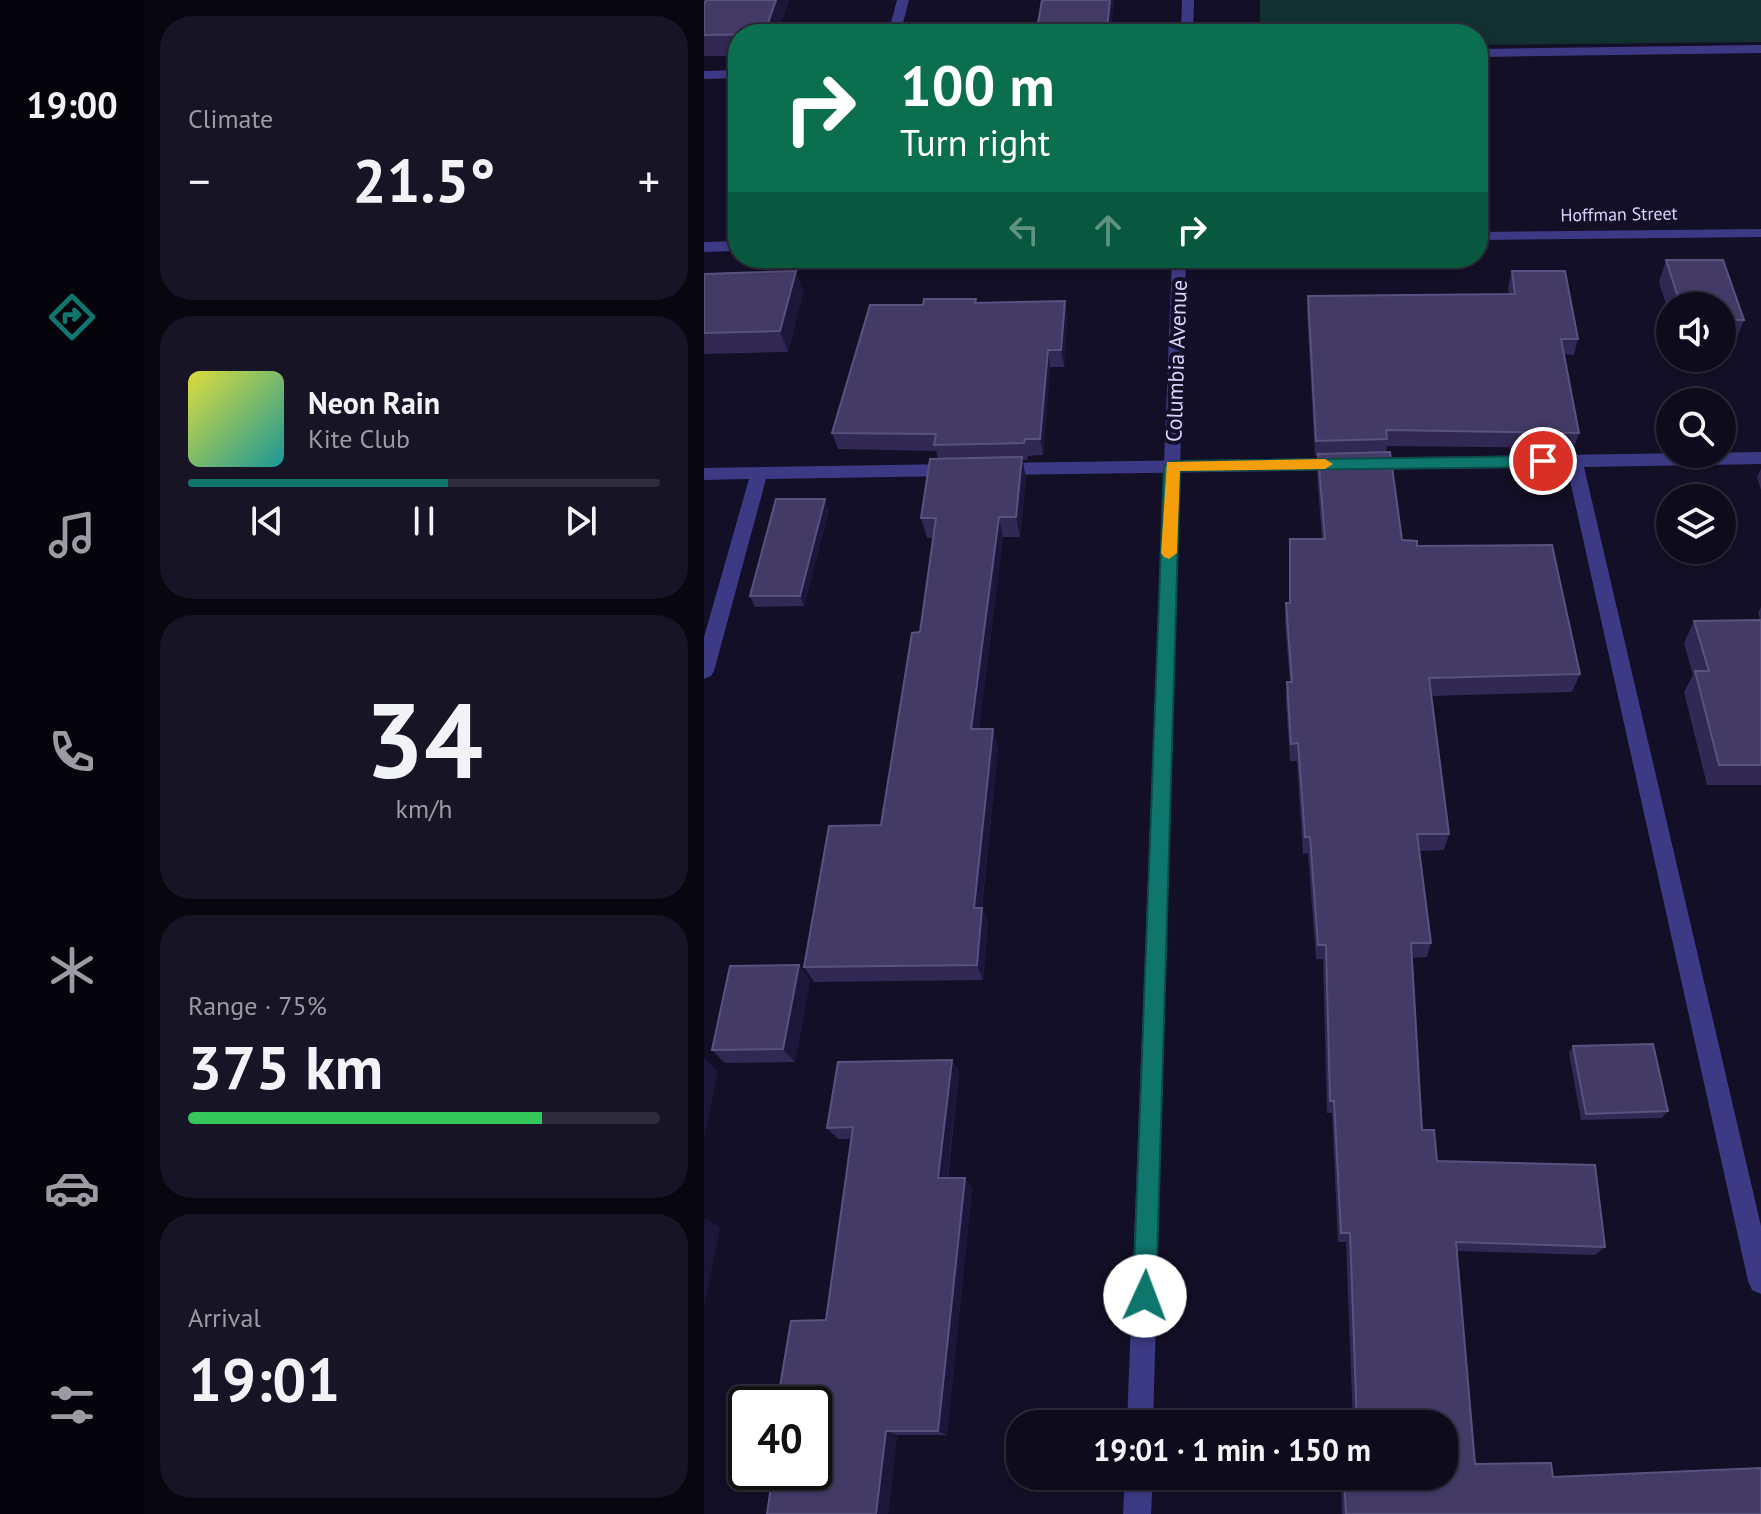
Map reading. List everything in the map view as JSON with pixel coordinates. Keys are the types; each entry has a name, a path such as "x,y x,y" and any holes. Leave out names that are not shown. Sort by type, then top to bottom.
{"street":[{"path":"897,24 903,0"},
{"path":"1187,24 1188,0"},
{"path":"1488,53 1757,49 1761,65"},
{"path":"704,75 728,74"},
{"name":"Hoffman Street","path":"1488,236 1761,233"},
{"path":"704,247 728,246"},
{"name":"Columbia Avenue","path":"1140,1410 1179,268"},
{"path":"704,474 1761,458"},
{"path":"1574,461 1761,1281"},
{"path":"704,671 759,473"},
{"path":"1137,1514 1138,1490"}],"green space":[{"path":"1260,0 1761,0 1761,42 1488,45 1488,24 1260,24"}],"building":[{"path":"706,0 776,0 768,24 728,24 728,35 704,35"},
{"path":"1042,0 1110,0 1108,24 1038,24"},
{"path":"1666,260 1723,260 1734,292 1676,292"},
{"path":"796,271 780,331 704,333 704,274"},
{"path":"1512,271 1565,271 1578,339 1561,339 1579,433 1386,430 1387,439 1316,441 1308,296 1515,294"},
{"path":"1736,297 1744,320 1736,320"},
{"path":"924,299 976,299 975,303 1065,301 1061,350 1048,350 1040,439 1025,439 1024,443 934,445 936,434 832,433 870,305 923,305"},
{"path":"1390,452 1402,540 1417,541 1417,546 1552,545 1580,674 1429,678 1449,834 1417,834 1431,943 1411,943 1422,1130 1434,1130 1437,1161 1595,1165 1605,1247 1456,1242 1475,1464 1551,1463 1553,1477 1761,1468 1761,1514 1346,1514 1345,1490 1458,1490 1458,1410 1356,1410 1350,1233 1341,1233 1334,1101 1330,1101 1326,945 1318,945 1310,837 1305,837 1298,743 1291,744 1287,682 1292,682 1286,603 1290,603 1290,539 1325,539 1318,454"},
{"path":"1022,457 1016,517 999,517 971,729 993,729 974,908 982,908 977,965 804,967 829,826 881,825 912,633 920,632 936,518 921,518 930,459"},
{"path":"776,499 825,499 800,596 750,596"},
{"path":"1761,620 1761,765 1719,765 1695,671 1709,671 1694,621"},
{"path":"799,965 783,1049 712,1050 730,966"},
{"path":"1653,1044 1668,1111 1586,1114 1573,1046"},
{"path":"952,1060 938,1178 965,1178 938,1431 886,1431 876,1514 767,1514 770,1490 832,1490 832,1386 780,1386 791,1321 826,1320 853,1127 827,1128 838,1062"}],"slow traffic":[{"path":"1169,553 1172,466 1325,464"}],"route":[{"path":"1145,1296 1172,466 1543,461"}]}
